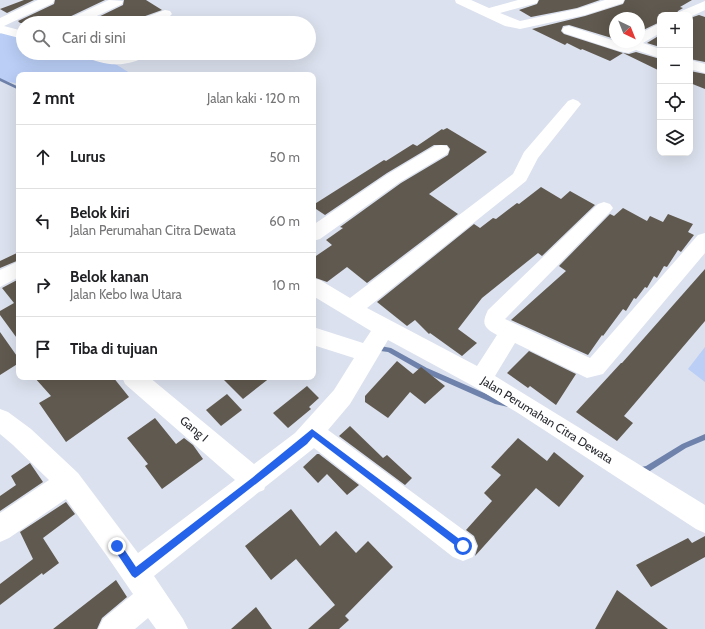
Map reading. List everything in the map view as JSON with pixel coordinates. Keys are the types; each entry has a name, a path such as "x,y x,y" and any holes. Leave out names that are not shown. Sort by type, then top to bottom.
{"street":[{"path":"0,23 48,0"},
{"path":"461,0 510,23 520,26 580,12 618,0"},
{"path":"488,13 532,0"},
{"path":"86,16 117,1"},
{"path":"690,12 705,4"},
{"path":"160,16 165,14"},
{"path":"645,36 657,29"},
{"path":"0,30 16,33"},
{"path":"570,30 609,43"},
{"path":"645,46 657,52"},
{"path":"107,60 113,62 125,60"},
{"path":"693,65 705,69"},
{"path":"352,308 520,177 530,156 573,104"},
{"path":"316,232 394,178 441,150"},
{"path":"604,208 495,316 495,324 587,368 595,367 705,240"},
{"path":"0,279 16,270"},
{"name":"Jalan Perumahan Citra Dewata","path":"316,288 384,328 481,379 705,520"},
{"path":"135,573 304,442 342,397 367,353 384,328"},
{"path":"481,379 510,332"},
{"path":"316,337 367,353"},
{"name":"Gang I","path":"137,380 255,481"},
{"path":"2,425 22,437 69,482 104,527 173,629"},
{"path":"312,432 463,546"},
{"path":"0,529 69,482"},
{"path":"113,629 151,597"}],"shaded area":[{"path":"6,30 16,33 16,60 102,60 117,65 128,72 16,72 16,83 0,80 0,34"},
{"path":"705,347 705,382 688,369"}],"building":[{"path":"24,0 34,0 7,13 0,9"},
{"path":"55,0 105,0 71,16 29,16 54,4"},
{"path":"124,0 146,0 162,10 145,16 100,16 123,5"},
{"path":"539,0 600,0 577,8 531,17 519,10 537,4"},
{"path":"625,0 692,0 680,7 683,8 678,12 657,12 657,23 645,29 645,12 609,12 609,37 569,25 563,26 561,31 564,34 623,53 610,61 567,43 565,45 532,29 585,16 623,4"},
{"path":"699,15 705,17 705,62 693,60 693,17"},
{"path":"657,37 657,46 647,43"},
{"path":"636,52 657,58 657,70 623,53 629,54"},
{"path":"693,72 705,74 705,89 693,84"},
{"path":"447,128 487,152 429,194 458,214 367,283 347,267 327,282 316,278 316,256 332,245 326,240 343,228 340,227 401,183 448,155 450,149 447,145 434,145 387,173 325,215 316,209 316,203 384,160 386,161 413,144 417,146 442,129"},
{"path":"541,187 561,199 570,191 595,205 542,256 538,253 482,298 458,329 477,343 462,356 430,333 429,334 415,320 407,326 377,302 474,224 480,228 493,218 496,219 517,203 519,204"},
{"path":"623,208 647,221 650,216 663,222 668,214 693,224 688,232 694,235 681,252 678,250 667,267 664,266 657,278 654,276 647,288 645,287 636,299 634,298 626,311 623,309 588,355 511,320 566,271 559,266 610,214 614,216"},
{"path":"16,253 16,261 0,268 0,261"},
{"path":"705,269 705,321 624,416 633,423 617,441 576,412 622,363"},
{"path":"16,281 16,337 0,315 0,311 14,303 2,288"},
{"path":"0,332 16,355 16,365 0,375"},
{"path":"529,351 576,374 556,405 530,386 528,388 507,373"},
{"path":"397,361 413,374 421,367 445,386 425,404 410,392 388,418 365,402 365,396"},
{"path":"37,380 115,380 129,397 66,442 39,403 51,396"},
{"path":"224,380 267,380 243,399"},
{"path":"307,386 319,398 309,407 311,409 288,428 273,413"},
{"path":"227,394 242,410 221,426 206,410"},
{"path":"155,418 176,444 184,438 193,445 203,459 162,489 145,466 148,464 127,438"},
{"path":"350,426 383,458 387,455 412,478 405,485 339,436"},
{"path":"518,438 547,461 554,452 584,476 559,507 536,488 475,556 478,546 474,536 466,530 492,501 484,493 501,475 491,467"},
{"path":"317,454 359,485 347,495 327,474 318,483 303,467"},
{"path":"30,463 43,482 0,511 0,496 16,485 11,476"},
{"path":"66,502 75,514 43,538 59,563 43,575 42,573 0,605 0,584 33,559 20,532"},
{"path":"291,509 320,546 336,531 356,553 368,541 393,567 345,616 349,620 339,629 308,629 335,605 296,559 271,580 245,546"},
{"path":"705,536 705,557 651,587 636,565 688,538 692,543"},
{"path":"116,580 127,597 102,618 97,629 53,629"},
{"path":"617,590 625,596 668,629 595,629"},
{"path":"256,607 272,629 231,629"}],"waterway":[{"path":"0,79 16,87"},
{"path":"375,348 389,350 425,370 497,402 508,404"},
{"path":"639,470 647,469 684,446 705,437"}],"route":[{"path":"117,546 135,573 304,442 312,432 463,546"}]}
